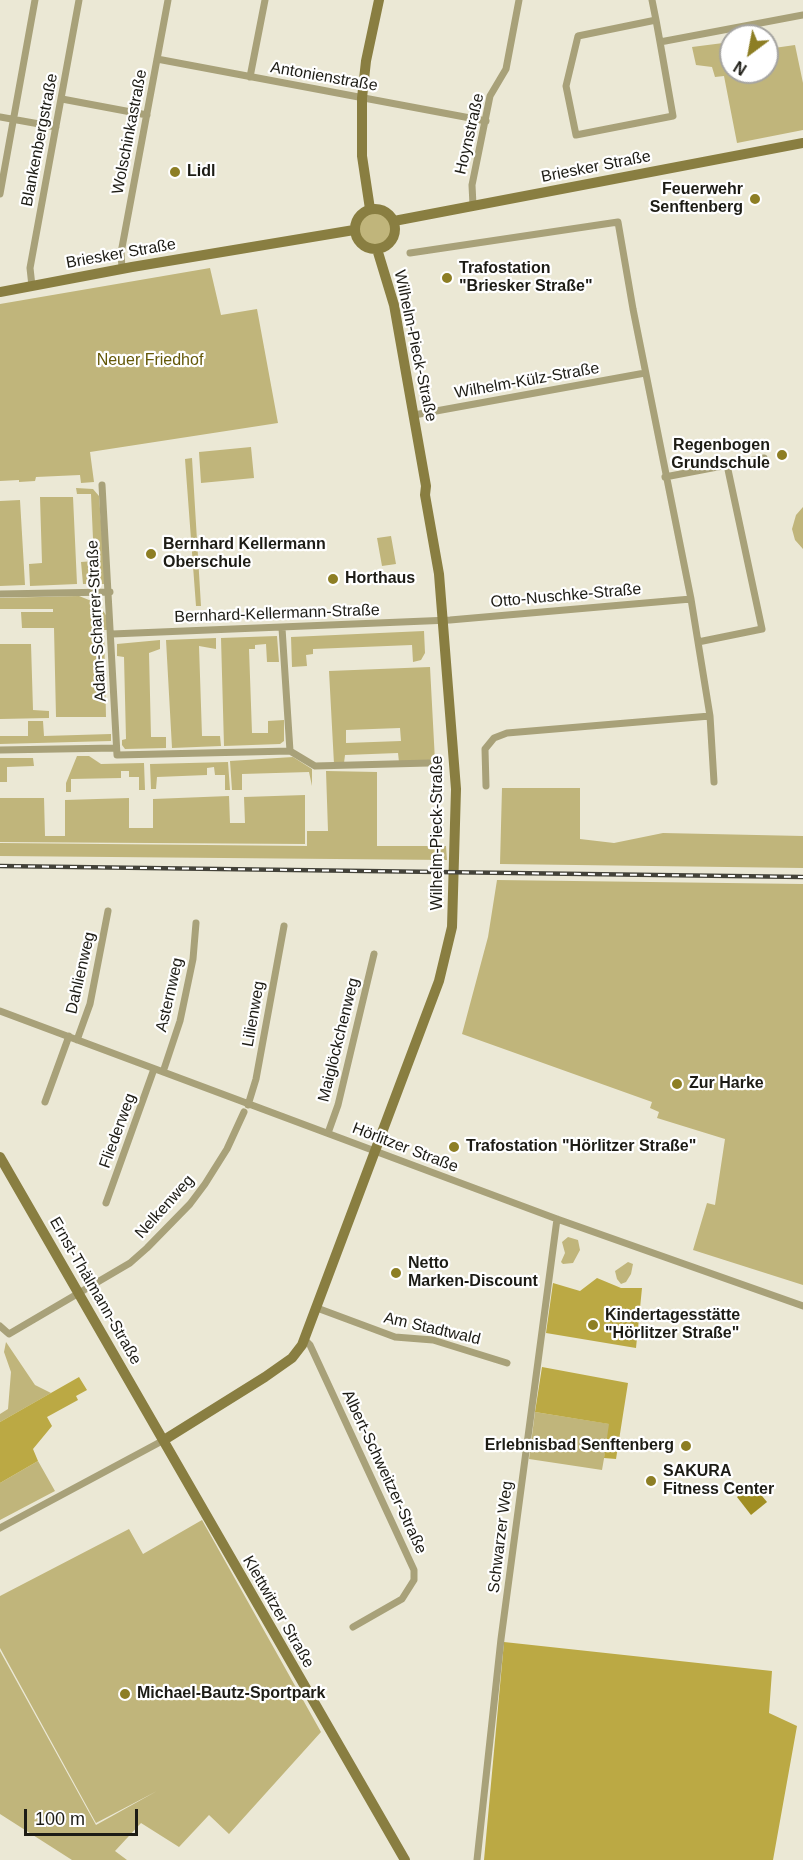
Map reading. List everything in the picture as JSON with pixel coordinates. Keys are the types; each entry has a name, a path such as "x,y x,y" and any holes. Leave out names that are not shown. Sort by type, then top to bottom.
{"main road":[{"path":"370,209 362,156 362,99 366,61 380,0"},
{"name":"Briesker Straße","path":"394,221 803,143"},
{"path":"370,209 383,210 394,221 393,238 377,249 361,243 354,230 359,216 370,209"},
{"name":"Briesker Straße","path":"0,292 122,268 354,230"},
{"name":"Wilhelm-Pieck-Straße","path":"164,1440 292,1358 305,1340 439,981 452,927 455,892 456,789 439,574 394,305 377,249"},
{"name":"Ernst-Thälmann-Straße","path":"0,1157 164,1440"},
{"name":"Klettwitzer Straße","path":"164,1440 271,1631 405,1860"}],"street":[{"path":"0,194 35,0"},
{"name":"Blankenbergstraße","path":"32,286 30,268 79,0"},
{"name":"Wolschinkastraße","path":"122,268 121,252 168,0"},
{"path":"250,77 265,0"},
{"name":"Hoynstraße","path":"473,205 472,184 490,96 506,69 519,0"},
{"path":"652,0 656,20 660,42 673,116 576,135 566,86 578,36 656,20"},
{"path":"660,42 803,15"},
{"name":"Antonienstraße","path":"158,59 486,121"},
{"path":"62,99 147,115"},
{"path":"0,117 56,127"},
{"path":"410,253 618,222 665,477 691,599 710,716 714,782"},
{"name":"Wilhelm-Külz-Straße","path":"414,415 645,373"},
{"path":"665,477 764,458"},
{"path":"698,642 762,629 727,465"},
{"name":"Adam-Scharrer-Straße","path":"102,485 110,592 117,752"},
{"path":"0,594 110,592"},
{"name":"Otto-Nuschke-Straße","path":"444,621 691,599"},
{"name":"Bernhard-Kellermann-Straße","path":"112,634 444,621"},
{"path":"282,628 290,752"},
{"path":"486,786 485,748 494,738 507,733 710,716"},
{"path":"0,750 290,752 315,766 429,763"},
{"name":"Dahlienweg","path":"77,1040 90,1004 108,911"},
{"name":"Asternweg","path":"163,1072 180,1021 193,959 196,923"},
{"name":"Lilienweg","path":"246,1108 256,1079 284,926"},
{"name":"Maiglöckchenweg","path":"328,1133 338,1105 374,954"},
{"name":"Hörlitzer Straße","path":"0,1011 163,1072 246,1108 328,1133 557,1219 803,1306"},
{"path":"45,1102 69,1036"},
{"name":"Fliederweg","path":"106,1203 154,1069"},
{"name":"Nelkenweg","path":"0,1326 9,1334 130,1263 190,1204 226,1149 246,1108"},
{"name":"Schwarzer Weg","path":"477,1860 501,1639 557,1219"},
{"name":"Am Stadtwald","path":"318,1308 395,1337 433,1340 507,1363"},
{"name":"Albert-Schweitzer-Straße","path":"305,1340 310,1345 414,1570 414,1580 402,1599 353,1627"},
{"path":"0,1528 164,1440"}],"green space":[{"path":"719,44 719,77 715,77 712,67 696,65 692,47"},
{"path":"795,45 803,83 803,130 737,143 726,84 779,84 779,47"},
{"path":"375,213 387,217 391,229 387,241 375,245 363,241 359,229 363,217"},
{"name":"Neuer Friedhof","path":"210,268 221,315 257,309 278,423 90,452 94,482 81,483 80,475 36,477 35,481 0,481 0,304"},
{"path":"251,447 254,478 201,483 199,452"},
{"path":"192,458 201,606 196,606 185,459"},
{"path":"76,488 93,489 99,496 106,584 83,584 81,562 94,561 91,494 77,494"},
{"path":"40,497 73,497 77,584 30,586 29,564 42,563"},
{"path":"20,500 25,585 0,586 0,501"},
{"path":"803,507 803,549 795,540 792,529 796,515"},
{"path":"391,536 396,564 382,566 377,538"},
{"path":"79,596 99,604 107,617 108,630 104,630 106,717 56,717 54,628 22,628 21,612 53,612 53,609 0,609 0,598"},
{"path":"424,631 425,653 421,660 413,662 412,645 313,649 313,654 306,655 307,666 292,667 291,637"},
{"path":"277,636 279,662 267,662 266,644 255,645 255,649 249,649 252,733 268,733 268,721 284,720 284,741 280,744 224,746 221,638"},
{"path":"216,638 216,649 199,646 202,736 220,736 221,746 172,748 166,640"},
{"path":"160,640 160,649 149,653 151,737 166,737 166,748 125,749 122,745 122,740 126,739 124,657 117,656 117,644"},
{"path":"0,644 31,644 33,710 49,711 49,718 0,719"},
{"path":"430,667 435,761 399,762 398,753 345,755 344,763 334,764 329,671","holes":["400,728 401,741 346,743 346,730"]},
{"path":"28,721 43,721 44,736 111,734 111,741 0,744 0,736 28,736"},
{"path":"77,756 89,756 101,764 144,763 145,790 139,790 139,777 129,777 129,771 121,771 121,778 71,779 71,792 66,792 66,783"},
{"path":"293,757 312,769 312,786 309,772 242,774 242,790 232,790 230,761"},
{"path":"0,758 33,758 34,766 7,767 7,782 0,782"},
{"path":"228,762 230,790 225,790 225,775 215,775 214,767 207,768 207,775 157,777 156,789 151,789 150,764"},
{"path":"326,771 377,772 377,846 446,846 447,860 0,856 0,843 307,846 307,831 328,831"},
{"path":"502,788 580,788 580,839 614,843 663,833 803,836 803,868 500,864"},
{"path":"305,795 305,844 0,842 0,798 44,798 45,836 65,836 65,800 129,798 129,828 153,828 153,799 229,796 230,823 245,823 244,797"},
{"path":"497,880 803,884 803,1285 693,1250 707,1203 715,1205 725,1139 657,1118 659,1112 650,1108 652,1102 462,1034 488,937"},
{"path":"568,1237 578,1240 580,1250 573,1263 563,1264 561,1262 565,1253 562,1242"},
{"path":"628,1262 633,1264 631,1274 626,1282 621,1284 615,1271"},
{"path":"6,1342 35,1385 51,1393 0,1422 0,1414 8,1409 11,1372 4,1352"},
{"path":"535,1412 610,1424 602,1470 529,1459"},
{"path":"38,1461 55,1491 0,1520 0,1483"},
{"path":"202,1520 321,1732 229,1834 209,1815 179,1847 141,1823 115,1851 127,1860 72,1860 0,1814 0,1651 96,1825 157,1791 96,1823 0,1648 0,1596 129,1529 143,1554"}],"shaded area":[{"path":"597,1278 621,1288 642,1288 636,1348 546,1333 553,1283 580,1291"},
{"path":"542,1367 628,1383 616,1459 604,1458 609,1424 535,1412"},
{"path":"79,1377 87,1390 76,1396 78,1400 47,1417 52,1426 33,1449 38,1461 0,1483 0,1422"},
{"path":"753,1485 767,1502 751,1515 737,1497"},
{"path":"504,1642 772,1671 769,1713 797,1726 773,1860 484,1860"}],"railway":[{"path":"0,866 803,877"}],"place":[{"name":"Lidl","path":"175,172"},
{"name":"Feuerwehr Senftenberg","path":"755,199"},
{"name":"Trafostation \"Briesker Straße\"","path":"447,278"},
{"name":"Regenbogen Grundschule","path":"782,455"},
{"name":"Bernhard Kellermann Oberschule","path":"151,554"},
{"name":"Horthaus","path":"333,579"},
{"name":"Zur Harke","path":"677,1084"},
{"name":"Trafostation \"Hörlitzer Straße\"","path":"454,1147"},
{"name":"Netto Marken-Discount","path":"396,1273"},
{"name":"Kindertagesstätte \"Hörlitzer Straße\"","path":"593,1325"},
{"name":"Erlebnisbad Senftenberg","path":"686,1446"},
{"name":"SAKURA Fitness Center","path":"651,1481"},
{"name":"Michael-Bautz-Sportpark","path":"125,1694"}]}
